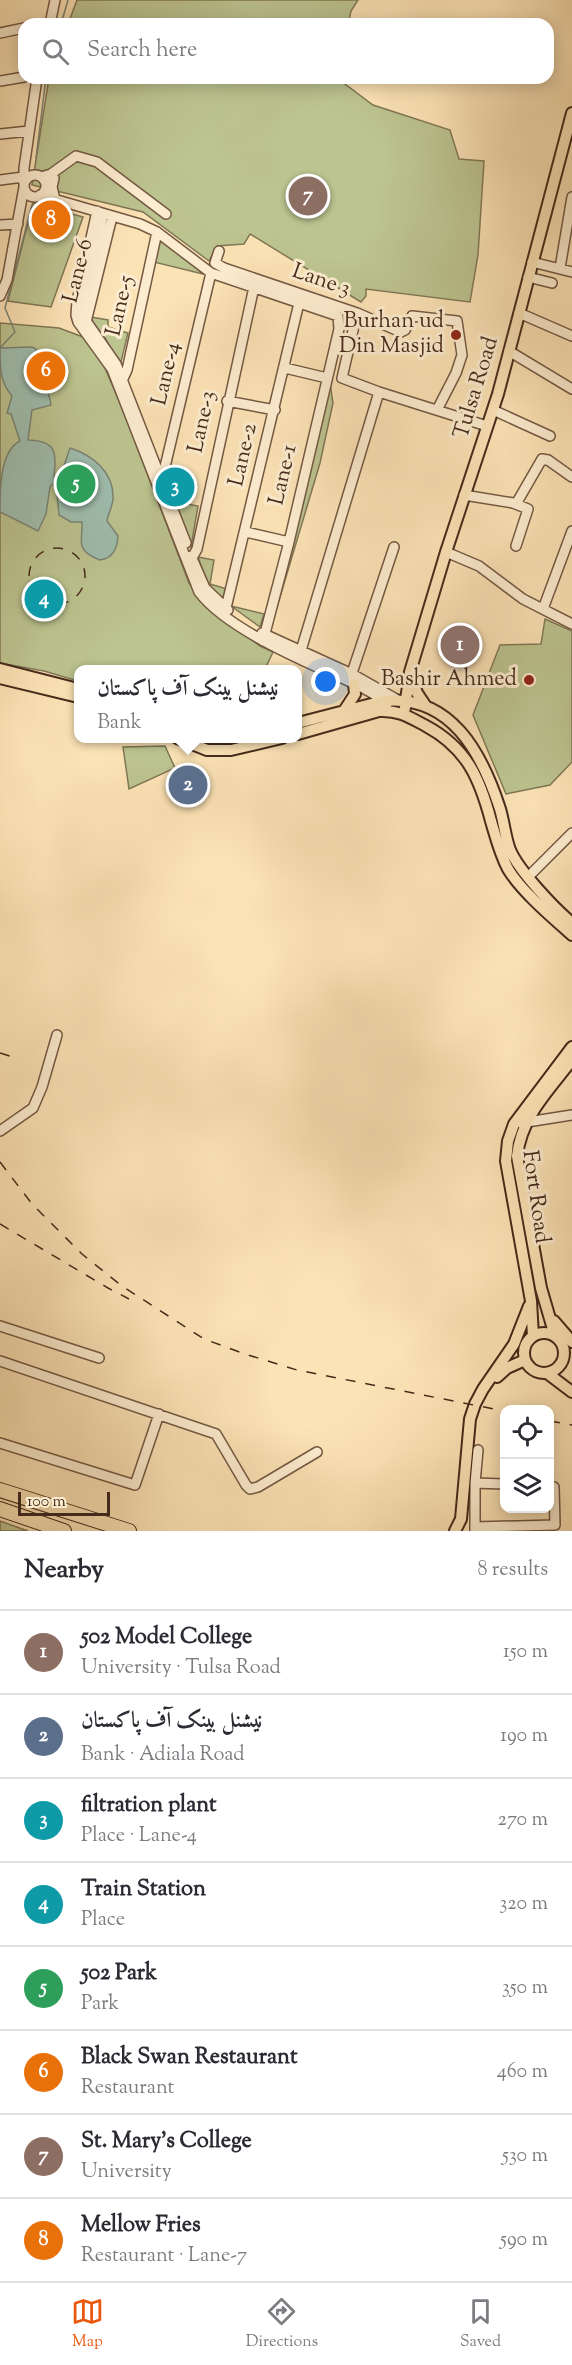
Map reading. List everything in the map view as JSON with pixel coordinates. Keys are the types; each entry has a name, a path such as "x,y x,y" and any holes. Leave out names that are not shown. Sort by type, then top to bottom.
{"highway":[{"path":"0,1490 129,1531"},
{"path":"0,1509 64,1531"}],"main road":[{"name":"Tulsa Road","path":"400,706 446,552 493,410 532,262 568,145 571,119"},
{"path":"0,669 74,688"},
{"path":"410,672 417,693 425,705 457,728 474,748 485,768 500,809 510,849 528,877 572,923"},
{"path":"0,678 74,696"},
{"path":"344,711 355,694 352,680"},
{"path":"302,722 383,701 400,706 460,750 471,766 487,804 499,850 509,870 572,935"},
{"path":"302,733 400,706 425,705"},
{"path":"190,743 207,750 231,750 261,743"},
{"name":"Fort Road","path":"533,1336 531,1301 506,1161 508,1141 572,1047"},
{"name":"Fort Road","path":"558,1338 545,1305 517,1156 520,1123 572,1060"},
{"path":"455,1531 461,1519 470,1419 483,1389 514,1344 531,1301"},
{"path":"545,1305 572,1344"},
{"path":"525,1360 526,1344 533,1336 544,1333 572,1344"},
{"path":"547,1373 559,1366 564,1354 558,1338"},
{"path":"483,1389 507,1368 525,1360"},
{"path":"525,1360 537,1371 547,1373 572,1392"}],"street":[{"path":"50,18 55,0"},
{"path":"0,33 18,29"},
{"path":"0,81 18,78"},
{"path":"0,296 7,280 25,186 26,156 36,84"},
{"path":"0,134 30,131"},
{"path":"26,156 39,176 43,192 55,199 140,224 157,232 211,273 299,303"},
{"path":"0,180 25,186 34,197 43,192 56,174 76,156 88,158 97,162 166,214"},
{"path":"25,186 29,177 56,174"},
{"path":"55,199 52,187 56,174"},
{"path":"560,268 572,197"},
{"path":"100,212 76,309 78,322 85,327 121,383 199,591 264,638 400,706"},
{"path":"0,225 19,220"},
{"name":"Lane-6","path":"85,327 111,221"},
{"name":"Lane-5","path":"121,383 157,232"},
{"name":"Lane 3","path":"219,251 215,263 224,268 357,313 342,378 487,426"},
{"path":"532,262 572,272"},
{"name":"Lane-4","path":"157,477 164,471 211,273"},
{"path":"528,277 552,283"},
{"name":"Lane-3","path":"189,560 196,549 254,287"},
{"name":"Lane-1","path":"264,638 339,329 338,316 299,303"},
{"name":"Lane-2","path":"225,612 299,303"},
{"path":"357,313 401,332 405,330 412,316 457,321 462,355 456,374 437,410"},
{"path":"519,313 572,336"},
{"path":"509,351 572,389"},
{"path":"285,368 327,378"},
{"path":"299,655 379,392"},
{"path":"227,401 274,410"},
{"path":"493,410 550,436"},
{"path":"516,504 542,459 548,460 572,477"},
{"path":"464,495 516,504 528,509 516,546"},
{"path":"543,609 572,531"},
{"path":"246,532 289,542"},
{"path":"352,680 394,547"},
{"path":"446,552 479,566 523,599 572,624"},
{"path":"352,680 383,701"},
{"path":"528,877 572,833"},
{"path":"0,1131 33,1108 42,1087 57,1035"},
{"path":"520,1123 572,1114"},
{"path":"0,1326 99,1358"},
{"path":"0,1361 216,1434 250,1489 258,1487 317,1452"},
{"path":"0,1443 135,1485 159,1414"},
{"path":"478,1450 475,1529 555,1525 554,1487"},
{"path":"475,1483 500,1484"}],"green space":[{"path":"77,0 358,0 349,18 70,18"},
{"path":"48,84 345,84 373,105 450,130 459,159 484,161 478,255 470,302 366,289 366,296 361,302 250,234 244,244 217,246 209,261 143,212 32,185"},
{"path":"33,203 83,217 51,307 8,301"},
{"path":"163,239 203,274 154,262 159,240"},
{"path":"91,317 108,320 108,327 128,333 120,366 105,338 91,322"},
{"path":"0,323 59,328 83,337 101,359 123,410 189,583 204,605 260,646 273,652 267,665 74,665 74,680 44,671 0,663"},
{"path":"330,383 333,403 320,463 269,634"},
{"path":"166,479 186,483 182,503 198,506 191,547"},
{"path":"198,557 214,560 210,584 227,589 225,602 208,586"},
{"path":"231,606 264,614 260,627"},
{"name":"Bashir Ahmed","path":"545,619 572,631 572,762 550,785 506,794 473,715 500,645 541,644"},
{"path":"165,746 175,768 129,789 123,747"},
{"path":"0,1521 28,1531 0,1531"}],"shaded area":[{"path":"32,347 36,349 40,361 38,366 51,405 32,410 28,440 44,443 53,449 55,479 60,477 70,448 94,460 106,473 110,480 113,498 107,521 118,536 114,552 104,559 100,560 83,549 82,522 71,522 59,515 56,485 53,484 50,487 46,514 38,531 0,512 2,471 8,453 20,441 11,414 7,413 12,396 5,386 2,375 0,348"}],"waterway":[{"path":"63,18 68,0"},
{"path":"36,158 45,84"},
{"path":"0,348 15,332 5,308 32,205"}],"railway":[{"path":"57,548 72,553 80,561 85,576 80,591 72,599 57,604 42,599 34,591 29,576 34,561 42,553 57,548"},
{"path":"0,1053 19,1059"},
{"path":"0,1162 32,1204 82,1254 122,1286 204,1339 297,1370 500,1410"},
{"path":"0,1224 129,1299"},
{"path":"554,1422 572,1425"}],"place":[{"name":"St. Mary's College","path":"308,196"},
{"name":"Mellow Fries","path":"51,220"},
{"name":"Burhan ud Din Masjid","path":"456,335"},
{"name":"Black Swan Restaurant","path":"46,371"},
{"name":"502 Park","path":"76,484"},
{"name":"filtration plant","path":"175,487"},
{"name":"Train Station","path":"44,599"},
{"name":"502 Model College","path":"460,645"},
{"name":"Bashir Ahmed","path":"529,680"},
{"name":"نیشنل بینک آف پاکستان","path":"188,785"}]}
